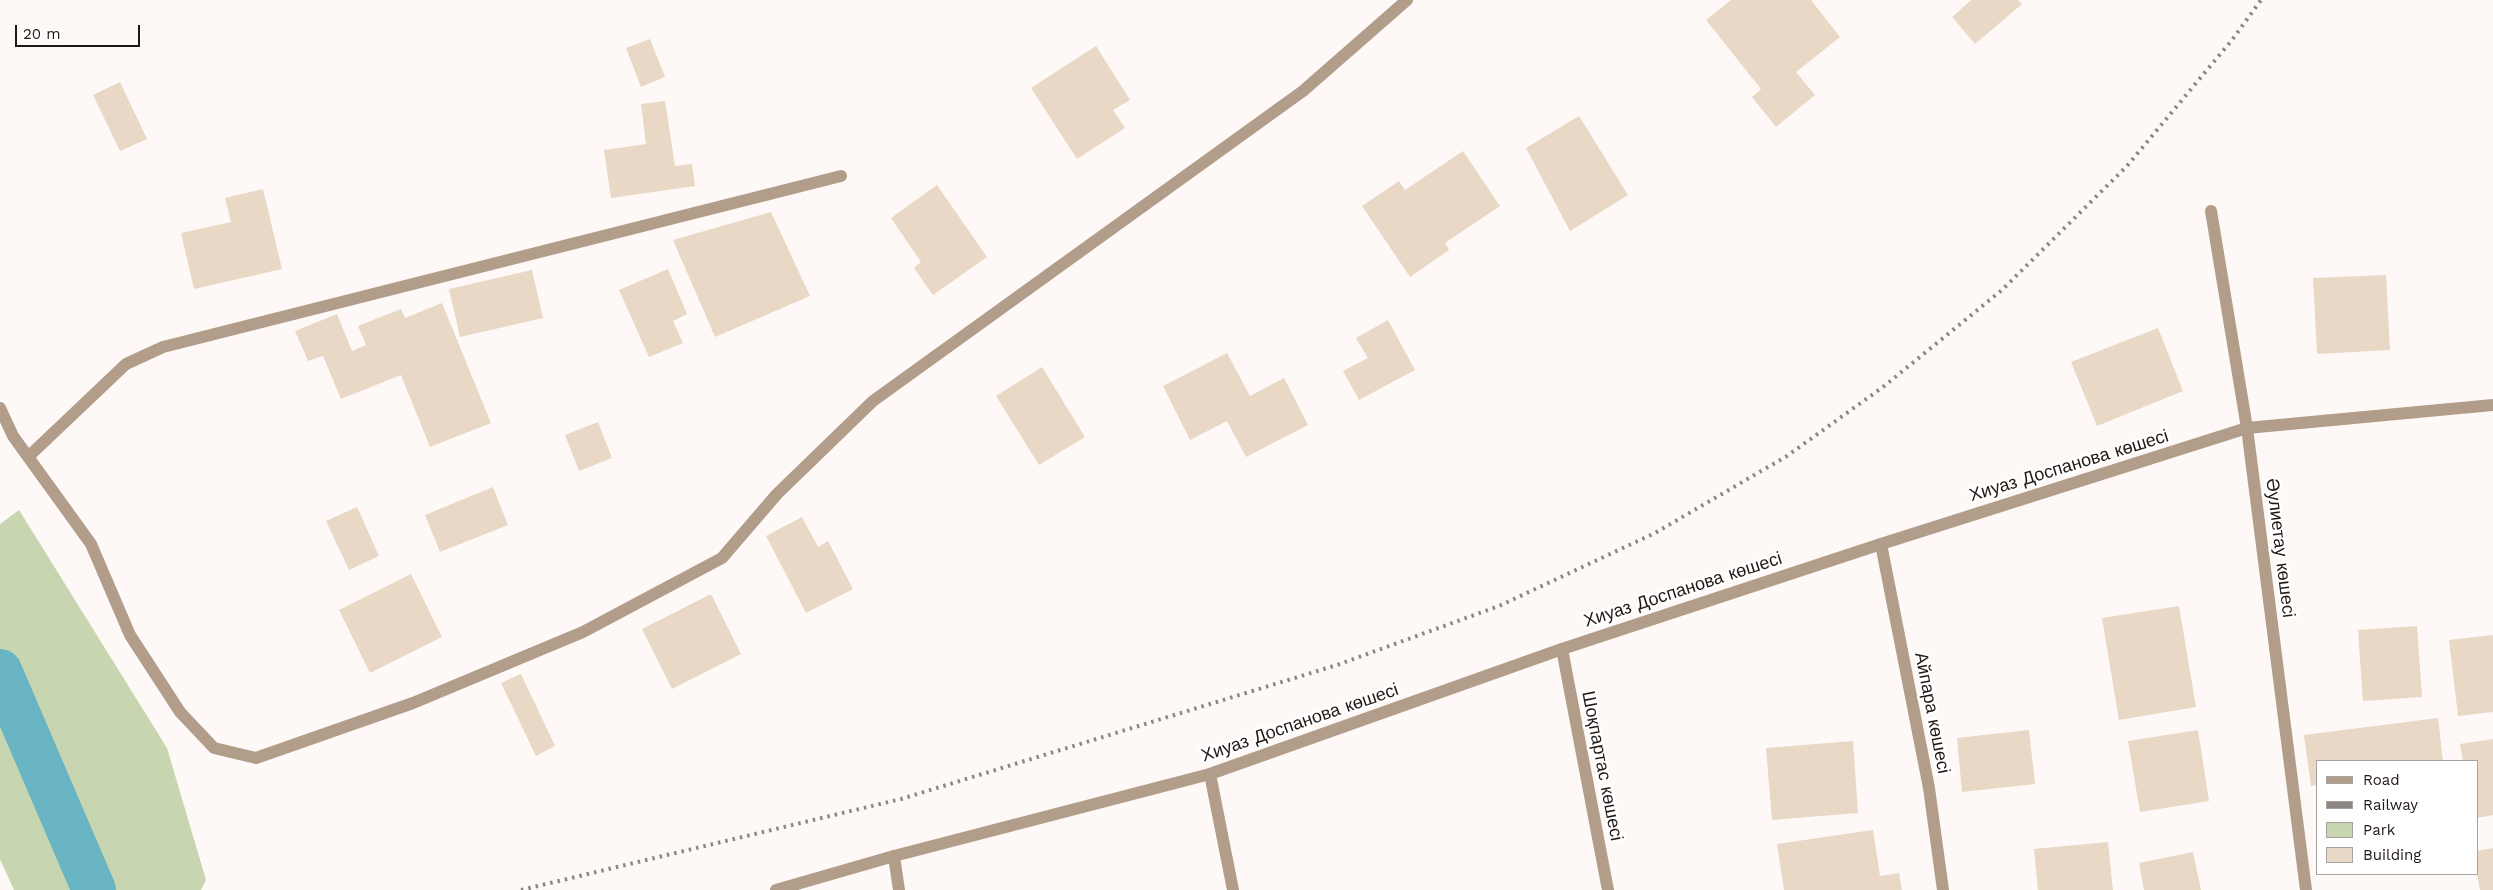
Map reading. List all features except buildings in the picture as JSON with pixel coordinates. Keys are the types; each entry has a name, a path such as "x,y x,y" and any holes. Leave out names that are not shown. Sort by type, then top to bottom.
{"street":[{"path":"0,408 13,436 91,544 130,635 180,712 214,748 256,758 413,703 584,632 722,558 777,494 873,401 1303,92 1407,0"},
{"path":"28,457 126,364 164,347 842,176"},
{"name":"Әулиетау көшесі","path":"2211,211 2247,428 2306,890"},
{"name":"Хиуаз Доспанова көшесі","path":"776,890 894,856 1210,774 1562,649 1881,544 2247,428 2493,405"},
{"name":"Айпара көшесі","path":"1881,544 1929,788 1943,890"},
{"name":"Шоқпартас көшесі","path":"1562,649 1608,890"},
{"path":"1210,774 1233,890"},
{"path":"894,856 899,890"}],"green space":[{"path":"19,510 167,748 206,880 201,890 14,890 0,859 0,524"}],"waterway":[{"path":"0,671 94,890"}],"railway":[{"path":"521,890 901,799 1337,665 1499,606 1655,533 1787,456 1883,387 2002,290 2127,166 2232,40 2261,0"}]}
